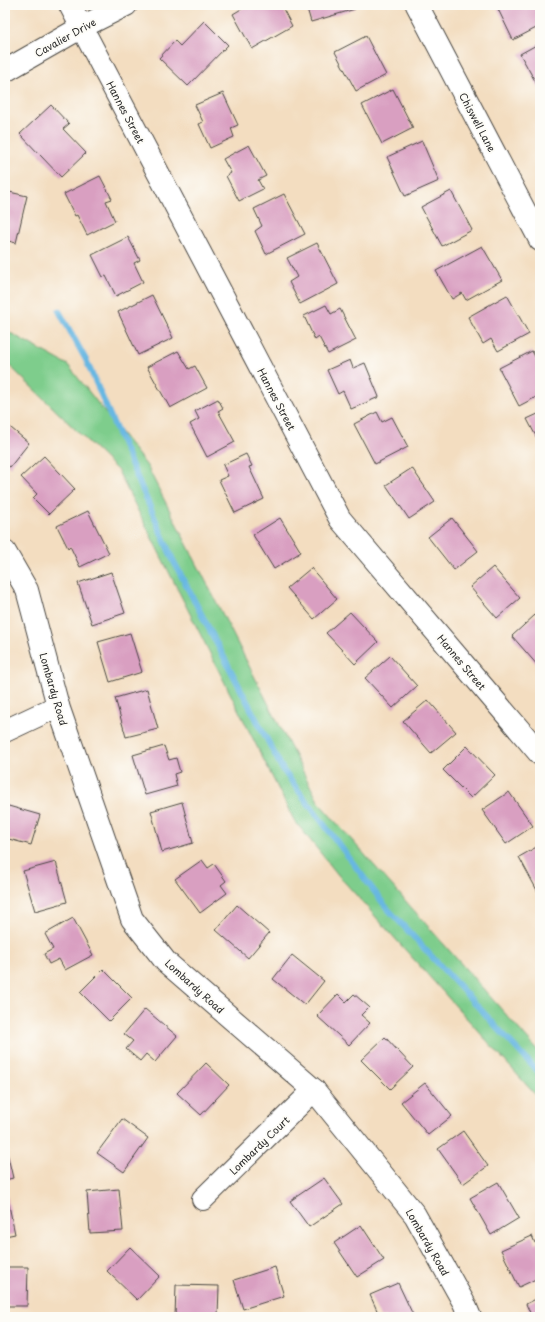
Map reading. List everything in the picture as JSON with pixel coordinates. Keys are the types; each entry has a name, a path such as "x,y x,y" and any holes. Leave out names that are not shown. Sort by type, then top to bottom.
{"street":[{"name":"Hannes Street","path":"70,5 340,519 540,754"},
{"name":"Cavalier Drive","path":"5,71 82,27 126,5"},
{"name":"Chiswell Lane","path":"417,5 540,240"},
{"name":"Lombardy Road","path":"5,552 27,590 58,706 132,919 166,962 314,1090 415,1215 464,1303 470,1317"},
{"path":"5,731 58,706"},
{"name":"Lombardy Court","path":"203,1199 314,1090"}],"green space":[{"path":"5,330 68,365 147,466 319,803 540,1053 540,1100 339,876 294,820 118,471 10,366 5,363"}],"building":[{"path":"248,5 257,5 259,8 263,5 281,5 292,26 252,49 233,14"},
{"path":"306,5 354,5 355,9 311,22"},
{"path":"496,5 537,5 535,6 540,17 540,26 513,40"},
{"path":"204,21 228,45 188,86 159,58 175,41 180,46"},
{"path":"366,36 386,75 356,91 335,52"},
{"path":"540,43 540,90 520,54"},
{"path":"393,89 413,128 382,144 362,105"},
{"path":"223,93 238,125 231,128 234,137 210,148 199,124 203,122 195,105"},
{"path":"51,105 69,124 63,129 86,153 61,177 20,134"},
{"path":"422,141 439,181 405,196 387,157"},
{"path":"249,145 266,176 258,180 263,189 239,201 226,176 231,173 223,159"},
{"path":"100,176 112,199 106,201 115,221 87,235 64,194"},
{"path":"5,191 27,196 16,243 5,240"},
{"path":"451,191 472,230 442,246 421,207"},
{"path":"284,194 305,234 266,254 255,231 262,226 254,209"},
{"path":"128,237 140,260 134,263 143,282 116,296 106,276 103,277 92,255"},
{"path":"317,243 338,284 300,304 289,282 297,277 287,258"},
{"path":"482,246 502,280 466,300 462,293 452,299 436,271"},
{"path":"152,295 173,338 138,355 118,312"},
{"path":"507,295 529,334 498,351 491,339 483,344 468,317"},
{"path":"326,305 331,314 340,309 356,340 328,354 319,337 315,340 304,316"},
{"path":"178,351 189,369 195,366 207,388 170,408 147,367"},
{"path":"532,351 540,366 540,395 519,406 499,368"},
{"path":"350,360 353,368 365,363 379,397 351,409 343,391 338,394 327,370"},
{"path":"218,399 223,408 218,411 235,442 207,457 190,424 199,419 195,411"},
{"path":"377,412 382,422 392,417 408,447 375,464 354,424"},
{"path":"540,413 540,444 527,419"},
{"path":"5,423 29,443 10,467 5,464"},
{"path":"246,454 252,466 249,467 264,499 235,513 219,480 228,476 223,465"},
{"path":"44,456 75,489 49,514 33,498 37,494 21,477"},
{"path":"412,468 435,502 409,519 386,485"},
{"path":"88,511 109,553 80,567 70,546 68,548 57,526"},
{"path":"280,518 301,552 274,569 253,535"},
{"path":"452,518 478,551 454,570 428,537"},
{"path":"493,567 520,598 497,618 470,587"},
{"path":"311,568 337,599 314,619 287,588"},
{"path":"111,572 125,613 92,624 78,583"},
{"path":"350,612 378,642 355,664 326,633"},
{"path":"535,615 540,621 539,667 512,636"},
{"path":"130,633 142,672 110,682 98,642"},
{"path":"390,656 417,686 393,708 365,678"},
{"path":"147,689 158,729 126,737 115,698"},
{"path":"428,700 456,732 431,753 403,721"},
{"path":"164,746 169,760 176,758 180,772 174,774 177,786 145,795 133,755"},
{"path":"467,746 495,775 471,798 443,770"},
{"path":"509,792 533,826 506,844 482,810"},
{"path":"182,802 193,843 162,852 151,811"},
{"path":"5,805 40,815 31,845 5,838"},
{"path":"540,845 540,893 539,894 519,857"},
{"path":"202,860 208,868 214,864 226,881 221,885 227,893 200,913 175,879"},
{"path":"56,862 67,902 35,911 23,871"},
{"path":"237,905 269,933 248,958 216,930"},
{"path":"73,918 93,955 65,970 59,959 49,964 44,954 53,949 45,934"},
{"path":"292,955 324,981 305,1005 273,979"},
{"path":"103,969 132,998 109,1021 80,992"},
{"path":"338,994 346,1002 354,994 369,1007 361,1015 370,1023 349,1045 317,1016"},
{"path":"145,1009 177,1036 155,1062 146,1054 140,1061 126,1049 133,1041 124,1034"},
{"path":"385,1037 413,1067 390,1089 361,1060"},
{"path":"206,1063 229,1085 201,1115 177,1093"},
{"path":"425,1083 452,1116 428,1135 401,1102"},
{"path":"122,1119 148,1138 124,1172 97,1153"},
{"path":"463,1131 488,1166 463,1184 438,1149"},
{"path":"5,1144 13,1178 5,1180"},
{"path":"324,1178 343,1204 309,1227 290,1201"},
{"path":"498,1182 519,1218 491,1235 470,1198"},
{"path":"119,1189 123,1231 90,1233 87,1192"},
{"path":"7,1196 15,1234 5,1236 5,1197"},
{"path":"361,1225 384,1260 357,1277 334,1243"},
{"path":"532,1236 535,1243 540,1241 540,1277 519,1287 501,1250"},
{"path":"130,1247 160,1276 137,1300 107,1271"},
{"path":"5,1267 28,1267 27,1306 5,1306"},
{"path":"275,1267 284,1296 243,1309 234,1280"},
{"path":"398,1283 414,1317 380,1317 370,1295"},
{"path":"176,1285 219,1286 218,1317 175,1317"},
{"path":"540,1297 540,1317 532,1317 526,1304"}],"waterway":[{"path":"59,311 86,360 173,560 283,770 386,907 540,1074"}]}
